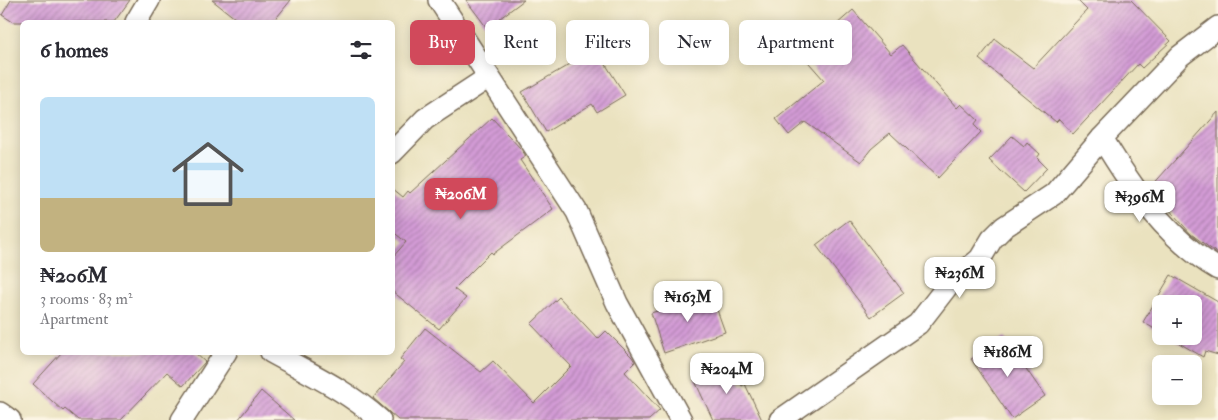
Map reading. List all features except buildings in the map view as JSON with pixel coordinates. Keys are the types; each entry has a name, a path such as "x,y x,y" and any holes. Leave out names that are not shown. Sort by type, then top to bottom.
{"street":[{"path":"137,20 149,0"},
{"path":"439,0 577,212 617,303 681,420"},
{"path":"780,420 918,324 949,284 980,259 992,239 1004,227 1054,194 1102,138 1180,56 1218,27"},
{"path":"395,150 425,119 489,77"},
{"path":"1102,138 1127,181 1193,254 1218,269"},
{"path":"182,420 224,355"},
{"path":"277,355 334,386 365,406 380,420"},
{"path":"0,413 10,420"}]}
